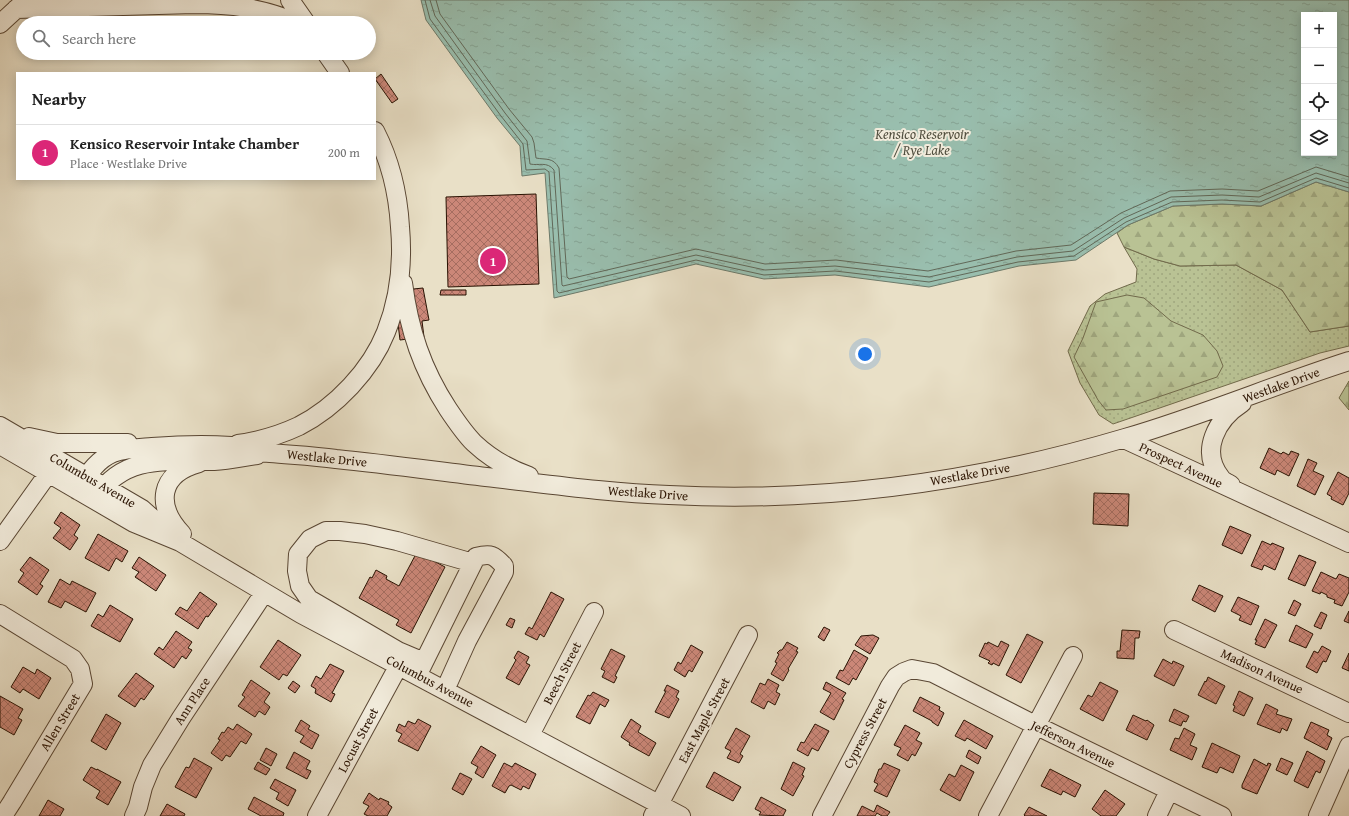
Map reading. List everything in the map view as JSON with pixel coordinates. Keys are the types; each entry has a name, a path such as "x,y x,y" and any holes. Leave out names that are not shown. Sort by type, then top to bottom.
{"street":[{"path":"290,0 301,16"},
{"path":"0,24 21,5 219,4 258,9 280,16"},
{"path":"331,60 339,72"},
{"name":"Westlake Drive","path":"376,133 389,162 396,188 406,304 411,330 429,377 457,423 474,443 492,458 513,470 536,479 576,487"},
{"name":"Westlake Drive","path":"215,453 234,445 277,435 299,425 322,411 340,396 357,378 373,358 386,332 395,303 400,273 402,244"},
{"name":"Westlake Drive","path":"215,453 233,459 268,453 334,458 625,493 720,497 808,495 902,486 1029,463 1124,439 1349,361"},
{"name":"Prospect Avenue","path":"1239,492 1221,478 1214,466 1212,440 1216,428 1225,417 1237,406 1257,393"},
{"path":"1,426 22,435 56,443 181,445 215,453"},
{"name":"Columbus Avenue","path":"1,426 53,467"},
{"name":"Prospect Avenue","path":"1124,439 1349,543"},
{"name":"Columbus Avenue","path":"0,445 53,467 82,483 99,493 134,523 180,542 301,614 399,665 421,668 445,690 530,735 656,810 681,816"},
{"path":"82,483 101,460 112,453 124,449 181,445"},
{"path":"99,493 122,472 133,466 145,462 215,453"},
{"path":"202,555 179,531 171,520 166,510 166,490 170,480 178,472 215,453"},
{"path":"0,541 53,467"},
{"path":"445,690 467,641 504,572 504,566 496,558 487,554 476,557 421,668 398,650 309,599 300,586 296,571 298,554 310,539 326,531 340,530 397,541 473,563"},
{"name":"Ann Place","path":"134,816 152,765 181,718 264,593"},
{"name":"Beech Street","path":"530,735 594,612"},
{"name":"Allen Street","path":"0,614 73,659 80,669 83,684 3,816"},
{"name":"Madison Avenue","path":"1174,630 1349,713"},
{"name":"East Maple Street","path":"656,810 748,635"},
{"path":"988,816 1073,656"},
{"name":"Locust Street","path":"317,816 399,665"},
{"name":"Cypress Street","path":"822,816 896,677 912,669 925,671"},
{"name":"Jefferson Avenue","path":"925,671 933,673 1036,726 1222,816"},
{"path":"1318,816 1349,746"},
{"path":"1157,816 1170,791"}],"green space":[{"path":"1316,182 1349,192 1349,326 1310,332 1282,290 1236,265 1180,266 1154,259 1124,247 1117,233 1128,225 1173,206 1222,204 1261,206"},
{"path":"1124,247 1154,259 1180,266 1236,265 1282,290 1310,332 1349,326 1349,346 1320,353 1113,424 1099,415 1080,383 1068,351 1090,306 1105,294 1136,282 1137,269"},
{"path":"1127,295 1144,298 1171,321 1203,335 1217,351 1223,366 1217,377 1123,409 1106,410 1098,400 1074,357 1083,338 1096,302"},
{"path":"1349,381 1349,410 1339,398"}],"water":[{"name":"Kensico Reservoir / Rye Lake","path":"421,0 1349,0 1349,192 1316,182 1261,206 1222,204 1173,206 1128,225 1076,260 1019,266 929,287 835,275 764,279 696,264 554,298 545,173 522,176 520,146 497,118 426,20"}],"building":[{"path":"381,74 398,99 392,103 376,80 376,78"},
{"path":"536,194 539,284 448,287 446,197"},
{"path":"423,288 429,320 422,321 424,337 400,340 395,299 404,290"},
{"path":"441,290 466,290 466,295 440,295"},
{"path":"1269,448 1281,454 1283,452 1289,455 1291,451 1299,454 1289,476 1277,470 1275,475 1260,468"},
{"path":"1308,459 1317,463 1313,471 1324,476 1315,495 1297,486"},
{"path":"1338,472 1349,478 1349,493 1343,505 1331,499 1332,497 1327,494"},
{"path":"1094,493 1129,494 1128,526 1093,524"},
{"path":"61,512 80,525 74,535 78,538 70,550 53,538 61,528 54,523"},
{"path":"1230,526 1251,535 1242,554 1222,545"},
{"path":"98,534 128,551 122,562 116,558 109,571 85,558"},
{"path":"1262,541 1284,548 1275,570 1264,565 1262,570 1251,566"},
{"path":"417,552 445,567 411,633 396,625 399,620 359,598 370,577 372,578 376,570 387,576 386,579 399,586"},
{"path":"1299,555 1316,562 1305,586 1288,579"},
{"path":"30,557 49,570 40,584 43,586 37,595 18,582 24,573 20,570"},
{"path":"139,557 166,575 156,591 135,577 139,572 132,568"},
{"path":"1321,572 1336,579 1339,574 1349,578 1349,592 1342,606 1334,603 1335,600 1327,597 1327,595 1321,592 1320,594 1312,591"},
{"path":"60,579 70,585 72,581 96,593 86,612 65,601 61,608 48,602"},
{"path":"1199,585 1223,596 1215,612 1192,600"},
{"path":"200,592 217,604 208,617 206,616 198,629 175,614 180,607 187,611"},
{"path":"551,592 564,599 544,637 540,634 537,640 525,634 529,627 532,629"},
{"path":"1238,597 1259,606 1251,625 1239,620 1241,616 1231,611"},
{"path":"1294,600 1301,604 1295,616 1288,613"},
{"path":"110,605 133,619 120,642 91,626 98,614 103,617"},
{"path":"1349,611 1349,623 1344,621"},
{"path":"1321,612 1327,615 1321,629 1314,626"},
{"path":"510,618 515,620 512,628 506,625"},
{"path":"1265,619 1277,625 1265,648 1255,644 1257,640 1255,640"},
{"path":"1296,625 1313,634 1306,648 1289,641"},
{"path":"824,627 830,630 824,641 818,637"},
{"path":"1122,630 1140,631 1139,638 1135,638 1134,659 1117,658 1117,651 1120,651"},
{"path":"176,631 192,642 188,648 192,650 186,659 182,656 174,668 154,654 159,647 163,650"},
{"path":"1027,634 1043,642 1021,683 1006,675"},
{"path":"873,635 879,638 870,654 855,645 861,636"},
{"path":"278,640 301,655 287,676 283,674 279,680 260,667"},
{"path":"1001,641 1009,645 999,666 993,663 992,665 988,663 990,661 979,656 985,643 987,644 988,642 998,647"},
{"path":"787,642 798,648 796,651 798,652 783,681 771,674 777,663 775,662 779,654 777,653 782,650"},
{"path":"691,645 703,652 692,672 689,670 685,677 674,670 678,662 681,664"},
{"path":"1322,646 1331,651 1326,662 1323,661 1317,673 1306,667 1314,651 1318,653"},
{"path":"611,649 625,656 615,676 617,677 614,683 602,677 605,671 601,669"},
{"path":"854,650 868,658 856,680 853,678 849,685 836,678 840,670 843,671"},
{"path":"518,651 529,657 526,663 530,665 519,685 506,678 516,660 514,658"},
{"path":"1349,653 1349,671 1342,668"},
{"path":"1163,659 1172,664 1173,661 1184,666 1174,686 1154,676"},
{"path":"330,664 344,671 332,693 335,694 331,702 315,693 316,689 311,686 316,676 321,679"},
{"path":"23,667 35,674 37,669 51,678 39,699 23,689 20,693 11,687"},
{"path":"136,673 154,686 144,700 141,698 135,707 118,696"},
{"path":"1208,677 1225,686 1216,704 1198,695"},
{"path":"768,679 779,685 776,692 780,694 775,705 768,701 764,709 751,702 760,683 765,685"},
{"path":"251,680 270,693 264,702 270,707 265,715 259,711 255,717 238,706 245,697 242,695"},
{"path":"293,681 300,686 295,693 288,688"},
{"path":"826,682 846,693 842,699 844,700 834,720 820,712 831,693 823,689"},
{"path":"1100,682 1118,691 1103,721 1080,709 1088,695 1092,697"},
{"path":"667,685 679,691 676,697 679,699 669,718 655,712 666,691 664,691"},
{"path":"1239,691 1253,698 1244,716 1233,711 1235,706 1233,705"},
{"path":"593,692 609,700 605,707 600,704 590,724 576,717 588,695 590,696"},
{"path":"0,696 23,709 18,718 22,720 14,735 0,727"},
{"path":"920,697 940,707 939,710 944,713 938,726 932,721 913,711"},
{"path":"1266,704 1278,710 1276,714 1292,719 1287,731 1282,728 1280,733 1257,724"},
{"path":"1174,709 1189,716 1186,722 1183,721 1181,726 1169,721"},
{"path":"106,714 121,723 106,750 91,741"},
{"path":"1133,715 1146,721 1147,720 1154,725 1147,740 1126,730"},
{"path":"418,719 431,726 418,751 398,741 402,734 396,731 399,724 405,727 408,721 415,724"},
{"path":"631,719 641,726 638,732 656,743 649,756 629,745 630,743 621,737"},
{"path":"301,720 310,726 308,729 319,735 312,749 300,742 304,736 295,731"},
{"path":"964,720 993,736 986,749 967,738 965,741 955,736"},
{"path":"1311,722 1329,730 1327,735 1332,738 1327,750 1304,738"},
{"path":"237,724 252,734 246,744 241,741 230,757 226,755 222,761 211,753 220,740 218,739 222,732 224,733 228,727 233,730"},
{"path":"815,724 829,731 818,751 812,748 808,756 797,750 801,742 804,743"},
{"path":"905,725 920,733 916,740 922,743 915,756 912,754 908,761 897,755 901,748 894,745"},
{"path":"736,728 750,736 740,754 743,756 739,763 727,758 731,751 725,748"},
{"path":"1184,728 1195,734 1190,745 1197,748 1192,760 1170,750 1175,738 1179,739"},
{"path":"1212,743 1240,756 1233,773 1220,767 1217,773 1202,767"},
{"path":"481,746 496,755 483,778 475,773 478,767 471,763"},
{"path":"266,748 277,754 271,766 260,760"},
{"path":"969,750 981,757 978,764 966,757"},
{"path":"1307,751 1325,761 1320,773 1316,771 1308,788 1294,781"},
{"path":"294,752 310,761 306,769 311,771 307,779 286,768"},
{"path":"194,758 212,768 196,798 175,787 186,767 189,768"},
{"path":"1281,758 1293,763 1287,775 1276,770"},
{"path":"1254,759 1267,766 1268,763 1271,764 1257,794 1242,788"},
{"path":"258,762 270,769 266,775 254,769"},
{"path":"793,762 805,768 802,775 804,776 793,796 781,789"},
{"path":"504,763 512,767 515,763 536,774 529,789 523,786 521,790 511,785 505,793 492,786"},
{"path":"884,763 900,770 887,797 874,791 878,784 874,782 879,769 881,769"},
{"path":"961,765 974,772 960,801 940,790 949,774 955,777"},
{"path":"91,767 121,782 108,805 96,798 100,791 83,780"},
{"path":"1050,769 1081,785 1075,797 1063,791 1061,795 1041,786"},
{"path":"714,772 741,787 733,801 706,787"},
{"path":"460,773 472,779 463,795 452,789"},
{"path":"275,779 296,790 288,806 276,799 279,793 270,788"},
{"path":"1105,790 1125,804 1116,816 1101,816 1092,809"},
{"path":"369,793 379,800 380,798 389,802 388,804 392,807 387,816 368,816 364,814 369,806 363,803"},
{"path":"254,797 284,813 283,816 261,816 248,809"},
{"path":"761,797 786,810 783,816 759,815 761,812 755,809"},
{"path":"48,800 64,809 60,816 39,816"},
{"path":"167,804 185,814 184,816 160,816"},
{"path":"877,805 890,812 887,816 882,816 877,813 875,816 857,816 862,806 874,812"},
{"path":"1029,807 1047,816 1025,816 1024,815"}],"place":[{"name":"Kensico Reservoir Intake Chamber","path":"493,261"}]}
